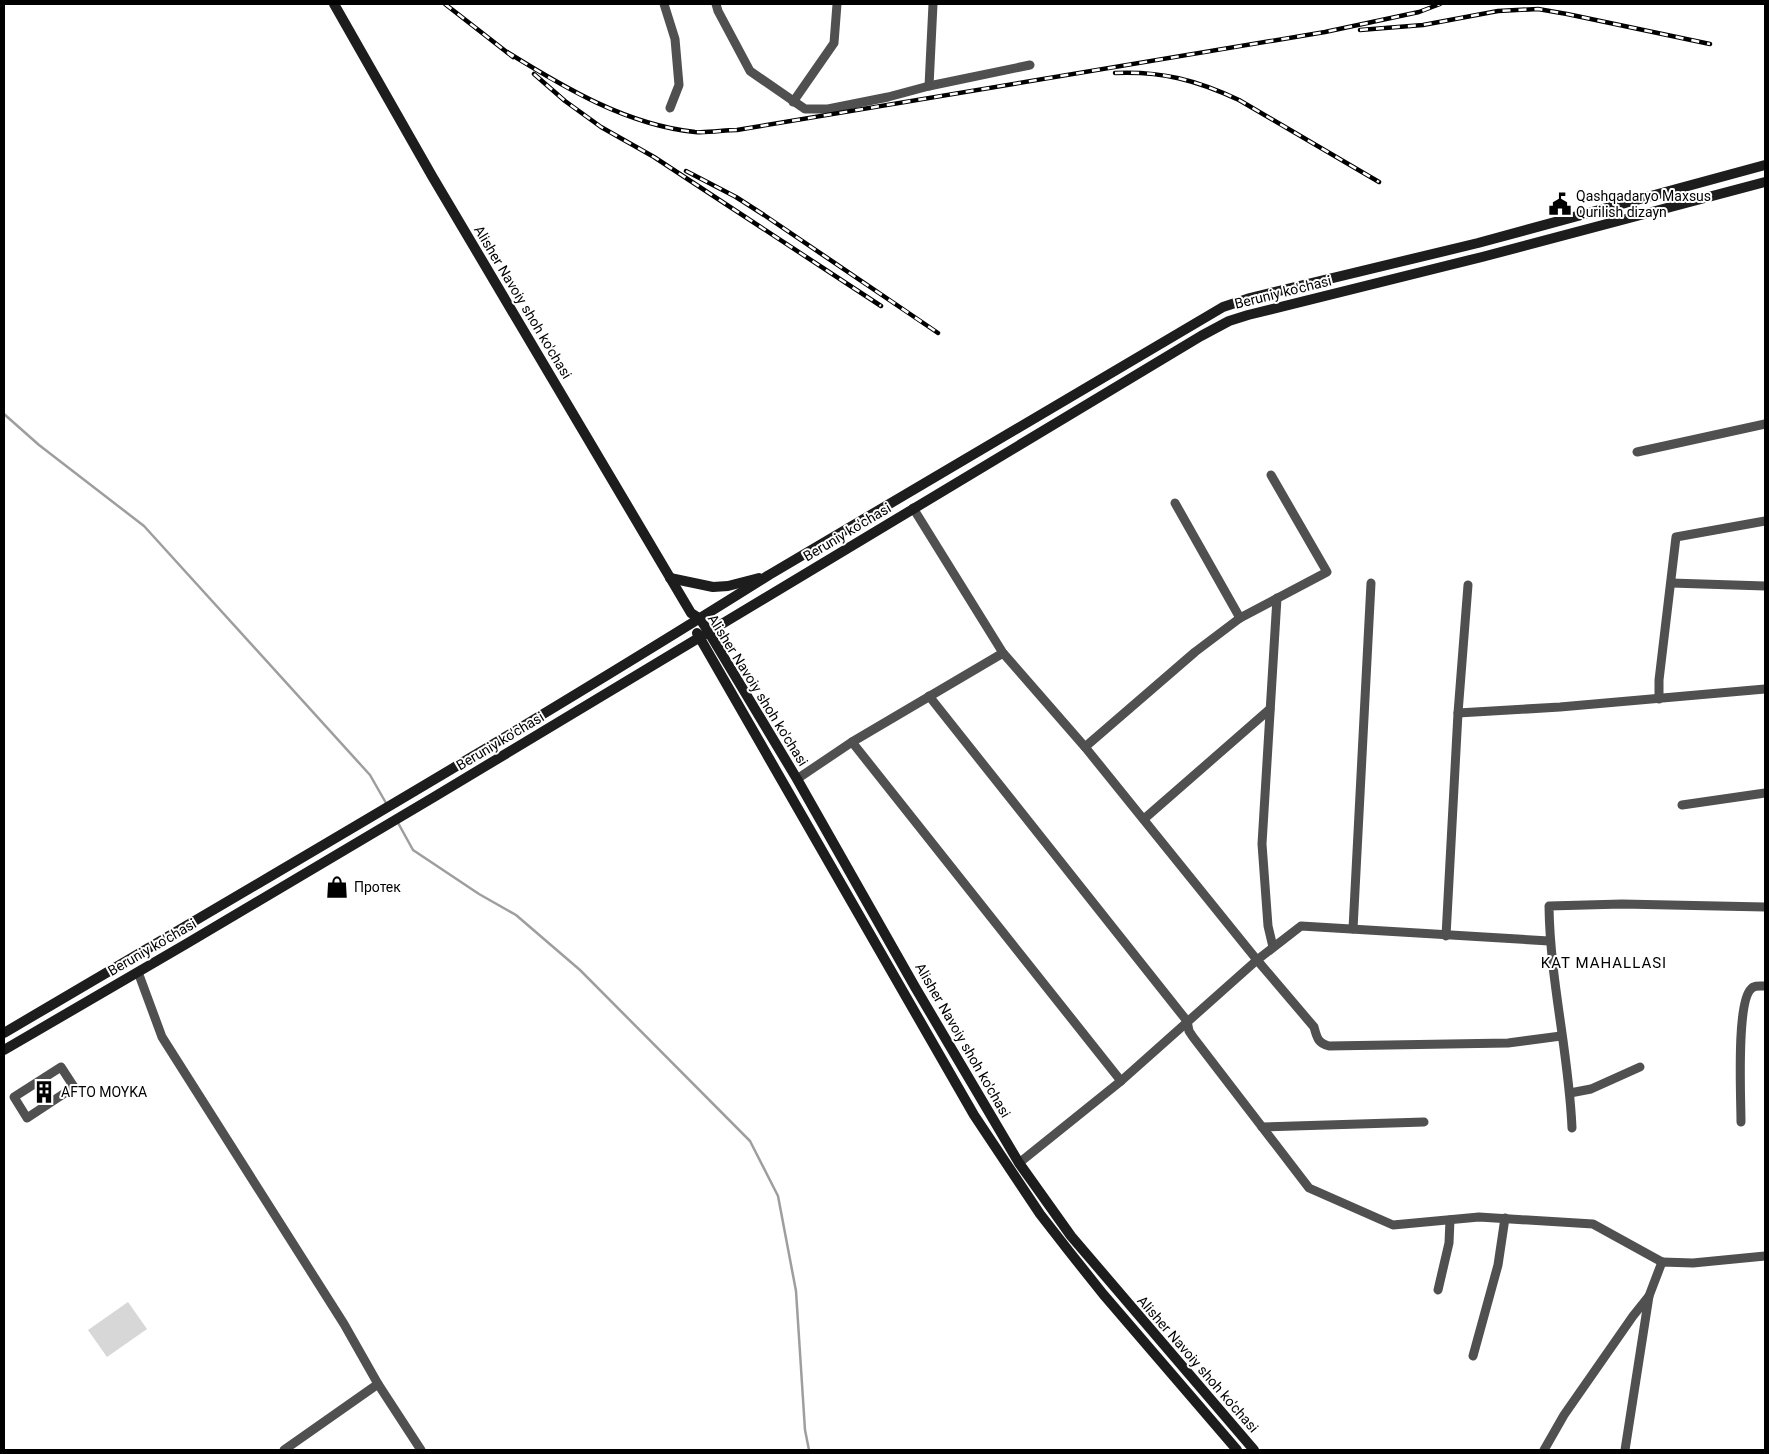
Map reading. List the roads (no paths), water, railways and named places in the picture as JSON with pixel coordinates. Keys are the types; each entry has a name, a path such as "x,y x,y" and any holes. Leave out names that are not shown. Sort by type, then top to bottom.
{"main road":[{"name":"Alisher Navoiy shoh ko'chasi","path":"334,4 437,184 670,578 797,779 1019,1163 1071,1236 1254,1450"},
{"name":"Beruniy ko'chasi","path":"4,1033 427,783 694,618 1223,307 1250,298 1478,243 1765,165"},
{"name":"Beruniy ko'chasi","path":"4,1050 434,797 913,508 1228,321 1248,314 1482,257 1765,182"},
{"path":"1478,243 1482,257"},
{"path":"670,578 713,587 728,586 769,575"},
{"name":"Alisher Navoiy shoh ko'chasi","path":"704,634 858,914 985,1132 1040,1214 1068,1250 1103,1294 1237,1450"},
{"path":"284,867 293,880"}],"street":[{"path":"664,4 675,39 679,85 670,108"},
{"path":"716,4 750,71 805,109 828,108 888,98 929,86 1030,65"},
{"path":"793,102 834,42 837,4"},
{"path":"929,86 933,4"},
{"path":"1637,452 1765,424"},
{"path":"1085,747 1195,652 1240,618 1327,572 1271,475"},
{"path":"1175,503 1240,618"},
{"path":"913,508 1002,653 1085,747 1144,819 1257,960 1314,1027 1318,1040 1322,1044 1329,1046 1508,1043 1561,1036"},
{"path":"1659,699 1659,680 1676,537 1765,521"},
{"path":"1353,928 1371,583"},
{"path":"1671,583 1765,586"},
{"path":"1446,936 1458,713 1468,585"},
{"path":"1273,947 1268,926 1262,844 1277,598"},
{"path":"797,779 852,742 1002,653"},
{"path":"1458,713 1560,707 1765,689"},
{"path":"929,696 1187,1021 1189,1031 1193,1037 1309,1188 1393,1225 1479,1217 1593,1224 1662,1262 1693,1263 1765,1256"},
{"path":"1144,819 1270,709"},
{"path":"852,742 1121,1081"},
{"path":"1682,805 1765,793"},
{"path":"1572,1128 1570,1093 1550,941 1549,906 1622,904 1765,907"},
{"path":"1019,1163 1121,1081 1257,960 1302,926 1550,941"},
{"path":"138,972 162,1037 344,1324 378,1384 421,1450"},
{"path":"1741,1122 1740,1043 1746,998 1751,989 1757,986 1765,986"},
{"path":"61,1067 74,1087 27,1118 14,1097 61,1067"},
{"path":"1570,1093 1591,1089 1640,1067"},
{"path":"1262,1127 1424,1122"},
{"path":"1473,1356 1498,1265 1504,1218"},
{"path":"1438,1290 1449,1243 1450,1220"},
{"path":"1625,1450 1649,1296 1662,1262"},
{"path":"1544,1450 1564,1415 1649,1296"},
{"path":"284,1450 378,1384"}],"waterway":[{"path":"4,414 39,445 144,526 370,775 386,803"},
{"path":"397,821 413,850 479,894 516,915 580,970 750,1141 778,1196 796,1291 805,1430 809,1450"}],"railway":[{"path":"445,4 513,57"},
{"path":"507,52 551,79 621,113 645,122 670,128 706,132 737,130 1325,32 1419,12 1440,4"},
{"path":"1360,30 1423,25 1498,11 1538,9 1710,44"},
{"path":"1115,73 1164,75 1193,82 1223,93 1239,100 1379,182"},
{"path":"534,74 565,101 601,127 654,157 881,306"},
{"path":"686,171 736,197 938,333"}],"place":[{"name":"Qashqadaryo Maxsus Qurilish dizayn","path":"1560,204"},
{"name":"Протек","path":"337,887"},
{"name":"AFTO MOYKA","path":"44,1092"}],"district":[{"name":"KAT MAHALLASI","path":"1604,963"}]}
